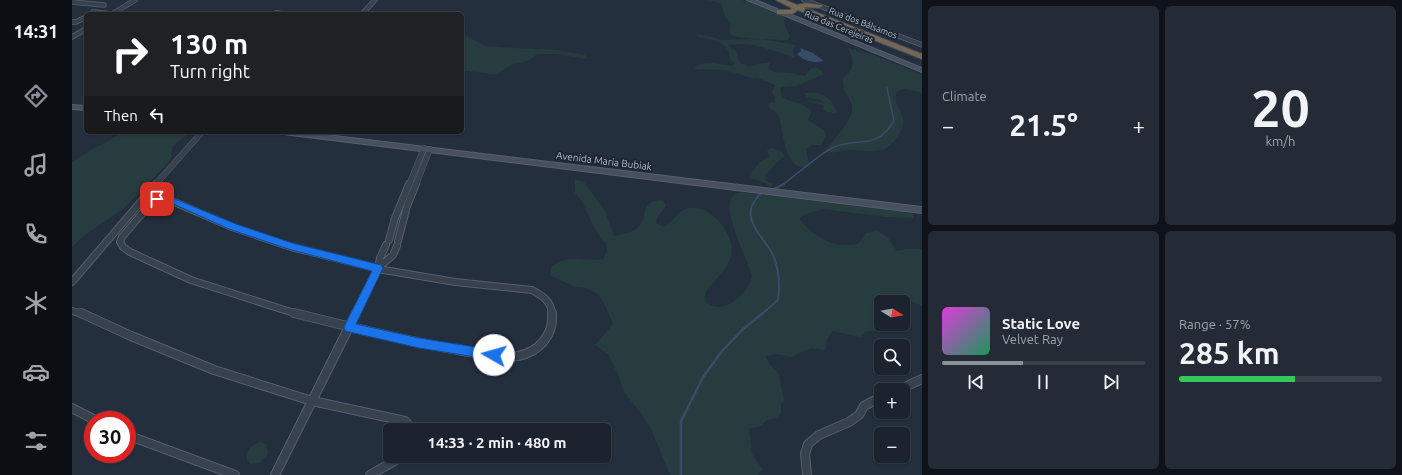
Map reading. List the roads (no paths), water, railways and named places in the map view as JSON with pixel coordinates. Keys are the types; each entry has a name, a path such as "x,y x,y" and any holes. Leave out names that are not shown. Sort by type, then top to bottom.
{"highway":[{"path":"779,0 819,6"},
{"path":"797,19 799,4"},
{"path":"780,12 799,4 922,57"}],"street":[{"path":"115,12 136,0"},
{"path":"364,12 375,0"},
{"name":"Rua das Cerejeiras","path":"750,0 922,70"},
{"path":"72,2 104,5 94,12"},
{"name":"Rua dos Bálsamos","path":"819,6 922,45"},
{"path":"100,8 118,10"},
{"path":"72,22 76,22 84,18"},
{"path":"72,37 84,30"},
{"path":"72,107 84,108"},
{"path":"72,282 200,134"},
{"name":"Avenida Maria Bubiak","path":"300,134 922,210"},
{"path":"275,475 378,268 380,258 427,149"},
{"path":"378,268 393,254 407,206 427,149"},
{"path":"165,198 232,227 291,247 378,268 455,282 532,290 544,296 551,306 552,317 547,337 543,343 530,354 516,357 483,354 419,343 349,327 276,308 191,280 130,252 123,247 120,242 122,237 151,203 157,199 165,198"},
{"path":"388,240 398,241"},
{"path":"72,311 80,312 131,336 214,370 312,401 405,421 407,423"},
{"path":"910,384 922,379"},
{"path":"806,475 805,454 808,444 818,435 849,422 859,415 864,406 874,401"},
{"path":"72,408 84,415"},
{"path":"136,438 235,475"},
{"path":"370,475 391,463"}],"water":[{"path":"800,48 813,53 824,61 813,62 803,58 797,54 801,51"}],"waterway":[{"path":"782,185 819,156 832,148 841,144 872,140 880,137 887,131 894,121 887,88"},
{"path":"772,190 782,185"},
{"path":"761,194 752,206 751,219 757,232 773,255 777,266 779,283 778,300 762,314"},
{"path":"681,475 681,421 703,377 723,350 742,330 763,313"}]}
